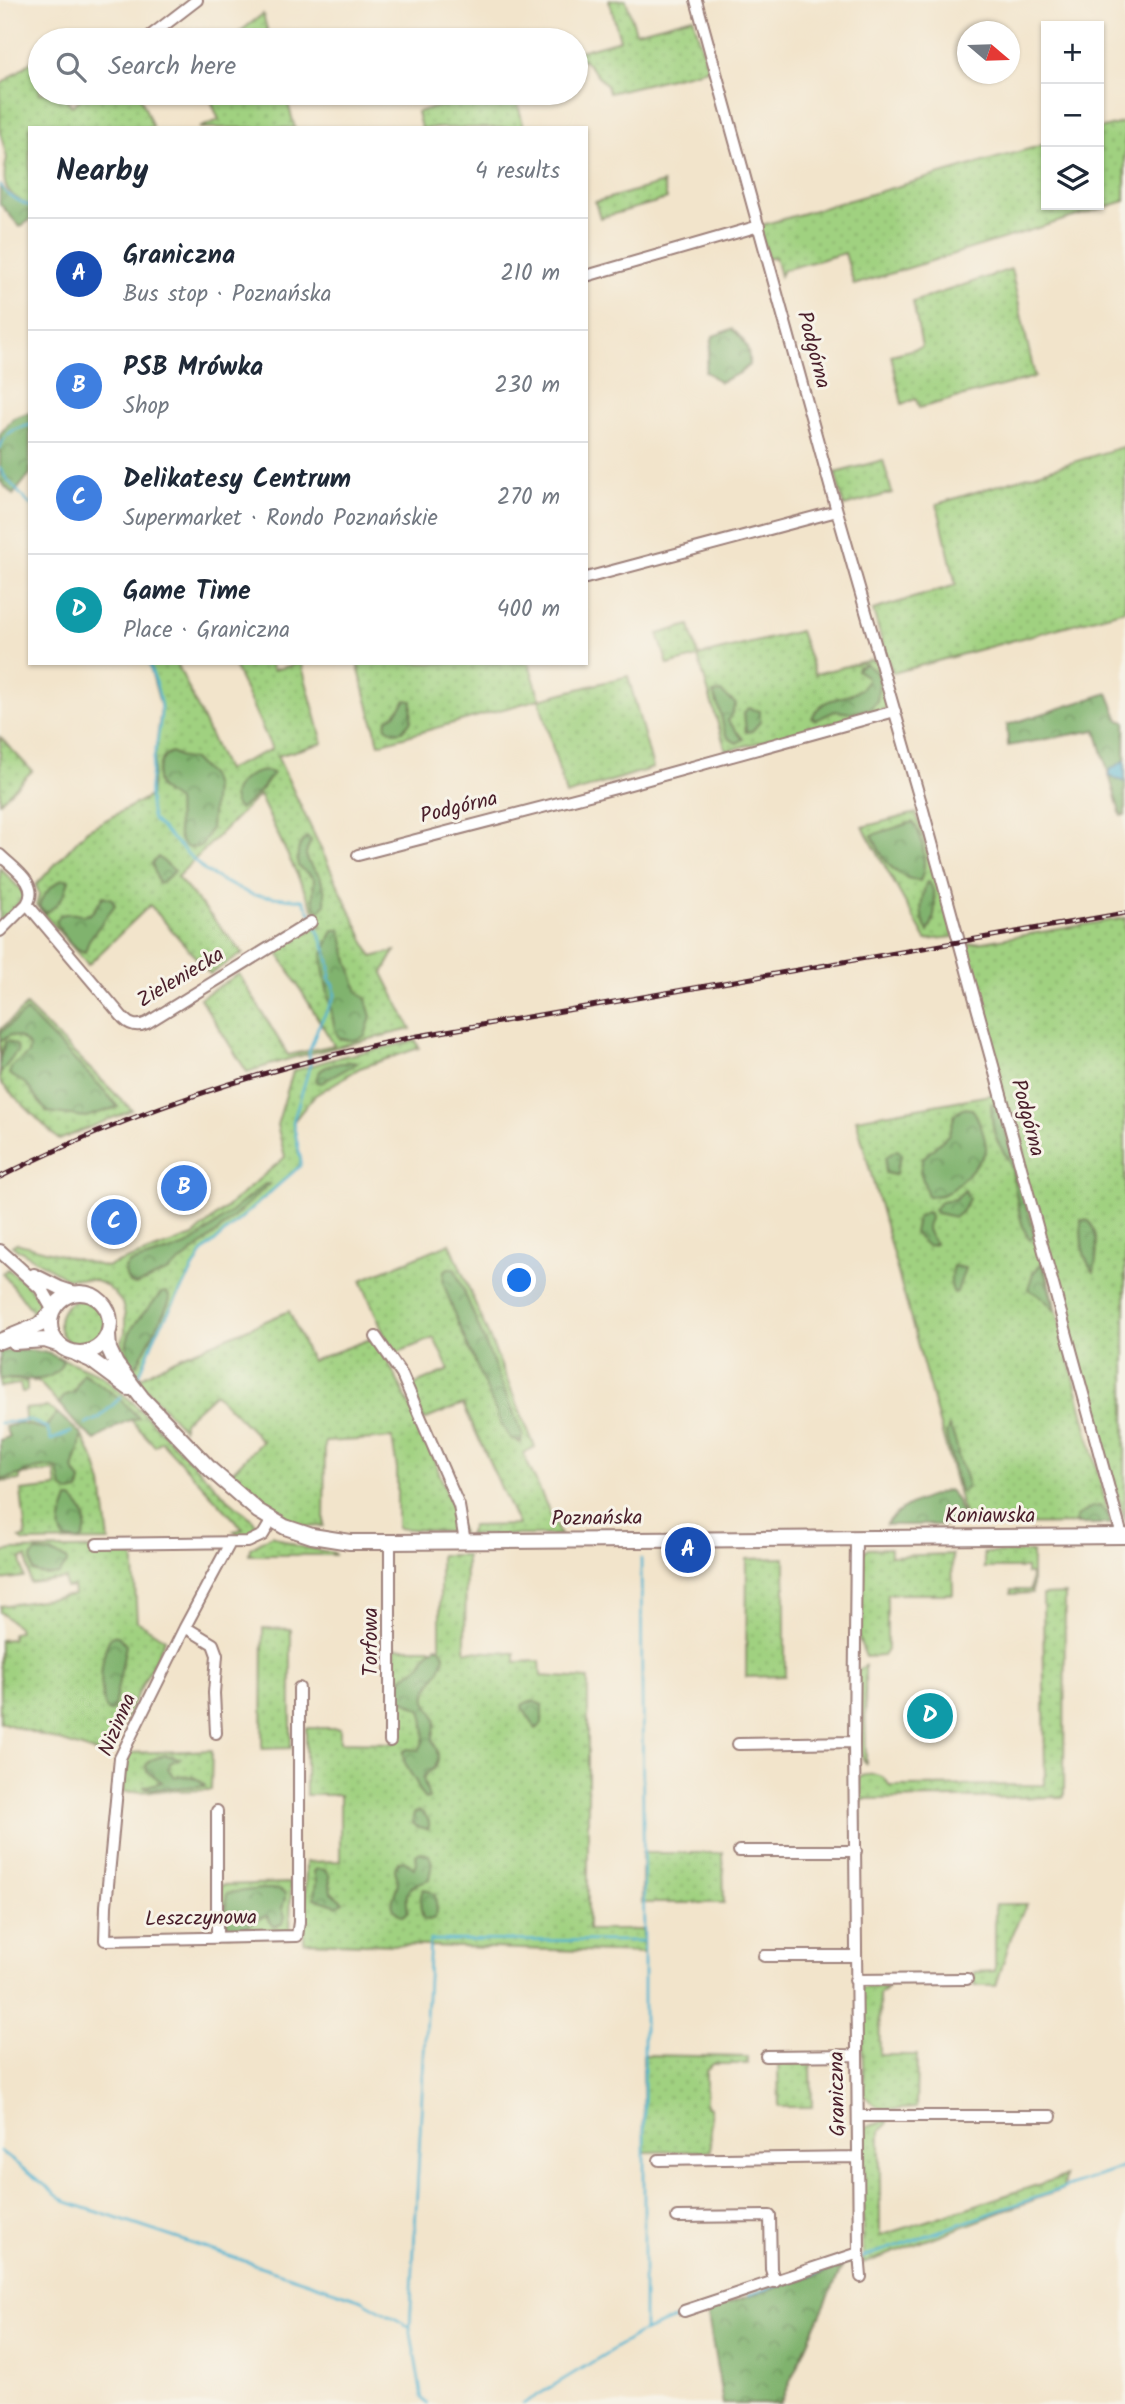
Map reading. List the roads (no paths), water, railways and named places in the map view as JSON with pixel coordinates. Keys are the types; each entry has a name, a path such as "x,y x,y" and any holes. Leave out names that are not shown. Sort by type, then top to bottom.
{"main road":[{"path":"75,1293 91,1294 106,1305 111,1319 108,1335 92,1350 71,1351 44,1340 0,1343 39,1325 59,1302 75,1293"},
{"path":"52,1311 49,1329 57,1344"},
{"name":"Poznańska","path":"108,1335 109,1349 116,1364 142,1398 232,1490 272,1520 297,1532 350,1542 856,1538"},
{"name":"Poznańska","path":"71,1351 106,1370 142,1398"},
{"name":"Koniawska","path":"856,1538 1124,1536"}],"street":[{"path":"161,28 197,0"},
{"name":"Podgórna","path":"696,0 1124,1536"},
{"path":"588,274 759,226"},
{"path":"588,577 837,511"},
{"name":"Podgórna","path":"358,855 616,788 895,710"},
{"path":"0,855 30,885 32,895 27,904 0,931"},
{"name":"Zieleniecka","path":"27,904 124,1019 135,1025 147,1023 311,922"},
{"path":"0,1251 41,1288 52,1311"},
{"path":"16,1264 75,1293"},
{"path":"376,1337 402,1376 459,1506 466,1542"},
{"path":"97,1544 248,1542 259,1538 272,1520"},
{"name":"Graniczna","path":"856,1538 855,1980 861,2277"},
{"name":"Torfowa","path":"390,1542 390,1741"},
{"name":"Nizinna","path":"106,1940 106,1906 120,1758 230,1543"},
{"path":"185,1627 212,1644 217,1655 214,1693 216,1733"},
{"name":"Leszczynowa","path":"106,1940 297,1936 299,1688"},
{"path":"737,1744 854,1742"},
{"path":"217,1811 217,1938"},
{"path":"739,1851 856,1852"},
{"path":"764,1956 855,1956"},
{"path":"855,1980 967,1979"},
{"path":"766,2056 857,2055"},
{"path":"858,2116 1052,2116"},
{"path":"659,2160 858,2157"},
{"path":"677,2217 770,2216 771,2269 775,2282"},
{"path":"684,2311 859,2253"}],"water":[{"path":"1125,760 1125,782 1109,776 1110,770"}],"waterway":[{"path":"0,185 9,195 28,205"},
{"path":"0,448 11,432 28,426"},
{"path":"0,468 28,503"},
{"path":"150,665 159,693 161,711 149,793 153,820 205,871 253,895 303,900 313,918"},
{"path":"137,1381 156,1334 203,1252 300,1166 293,1122 310,1065 309,1052 318,1027 335,996 334,985 329,979 328,959 315,924"},
{"path":"86,1424 99,1418 121,1397"},
{"path":"0,1423 29,1420 47,1428 51,1440 71,1432"},
{"path":"427,2404 422,2398 410,2327 430,1940 644,1941 641,1559"},
{"path":"644,1941 644,2330"},
{"path":"0,2151 67,2202 362,2300 410,2327"},
{"path":"861,2258 1125,2167"},
{"path":"748,2295 855,2260"},
{"path":"523,2404 640,2333 685,2315"}],"railway":[{"path":"0,1177 101,1131 204,1092 364,1048 418,1036 1125,913"}],"place":[{"name":"PSB Mrówka","path":"184,1188"},
{"name":"Delikatesy Centrum","path":"114,1222"},
{"name":"Graniczna","path":"688,1550"},
{"name":"Game Time","path":"930,1716"}]}
